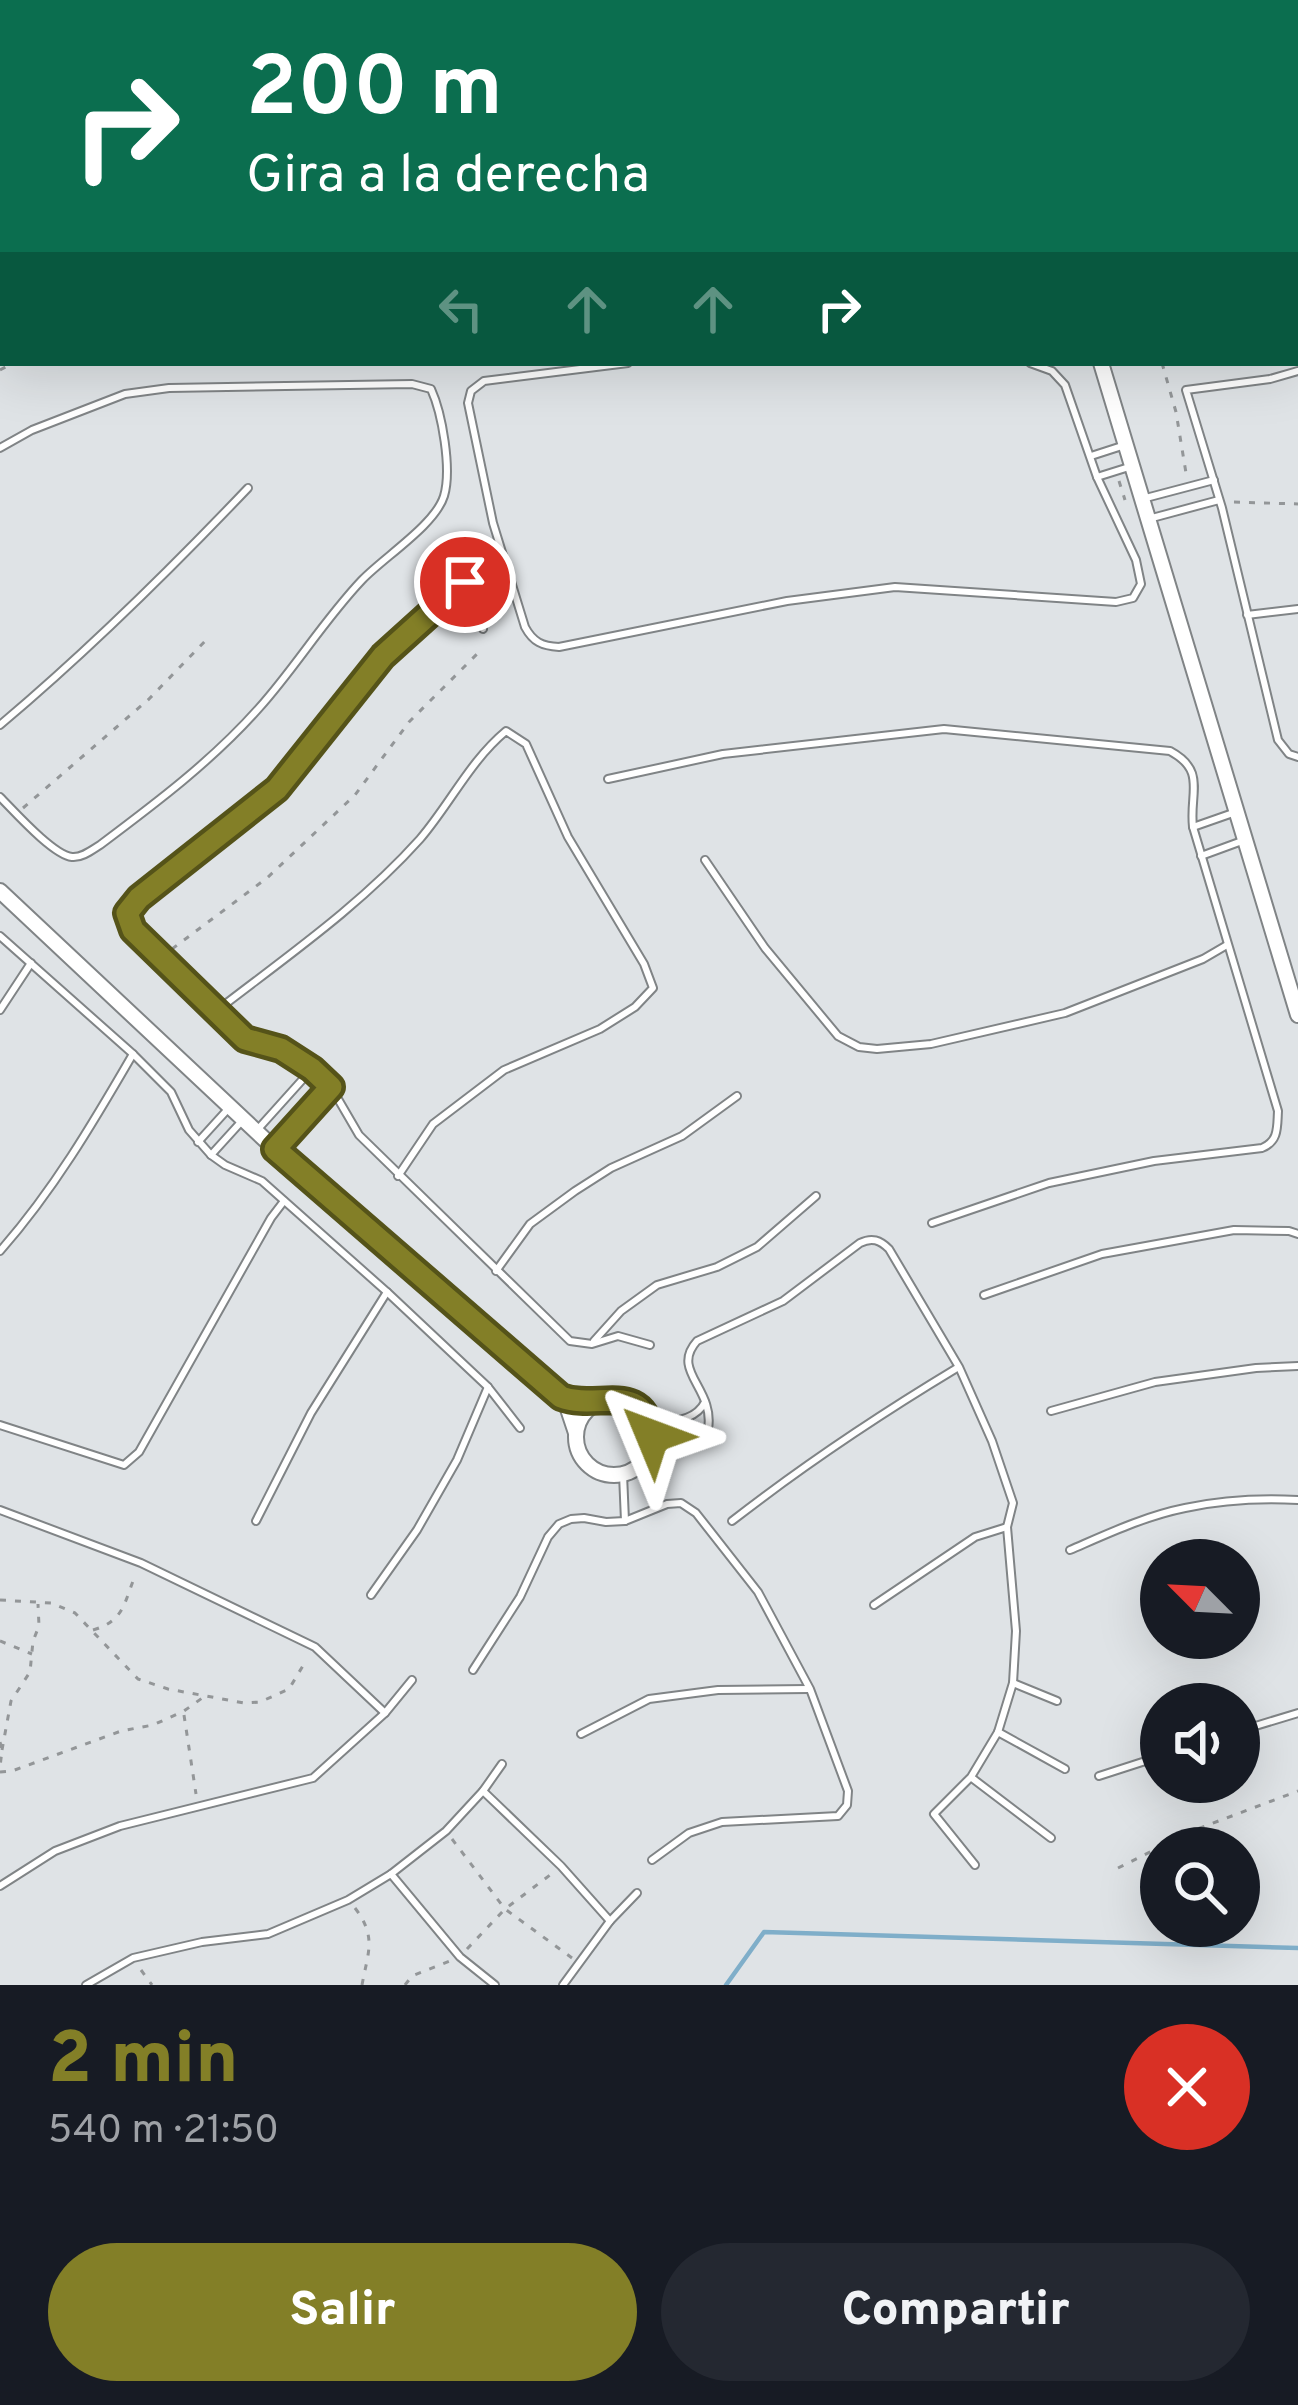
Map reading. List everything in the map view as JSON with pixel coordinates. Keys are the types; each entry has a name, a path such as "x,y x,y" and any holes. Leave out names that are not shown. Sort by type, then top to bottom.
{"street":[{"path":"1102,366 1298,1015"},
{"path":"0,891 275,1149 561,1397 578,1451 589,1466 605,1474 623,1474 642,1462 651,1433 643,1413 632,1404 612,1399 586,1404 561,1397"},
{"path":"576,1433 583,1414 598,1402"}],"lane":[{"path":"603,366 484,380 471,391 468,403 493,523 525,627 545,646 787,601 895,587 1116,602 1133,598 1142,584 1136,560 1097,477 1065,385 1052,370 1039,366"},
{"path":"1298,371 1186,390 1214,480 1278,740 1288,754 1298,757"},
{"path":"0,448 32,430 125,394 169,388 412,384 430,388 439,406 447,478 443,500 427,520 362,580 260,707 185,781 87,854 72,857 58,850 0,797"},
{"path":"1090,456 1126,445"},
{"path":"1097,477 1132,466"},
{"path":"1142,500 1214,480"},
{"path":"0,725 157,583 248,488"},
{"path":"1148,518 1220,504"},
{"path":"483,629 465,582 383,656 277,789 139,898 127,913 133,930 245,1039 281,1049 331,1087 359,1136 570,1341 592,1344 618,1336 650,1345"},
{"path":"1247,615 1298,609"},
{"path":"608,779 723,754 944,730 1170,751 1192,769 1196,783 1193,826 1278,1111 1277,1134 1262,1148 1154,1161 1048,1183 932,1223"},
{"path":"215,1012 358,902 421,837 486,748 506,731 526,744 568,837 644,964 653,988 635,1007 600,1029 504,1070 433,1124 398,1177"},
{"path":"1193,826 1237,812"},
{"path":"1201,856 1245,840"},
{"path":"705,860 765,948 838,1036 859,1048 931,1044 1065,1013 1203,959 1227,945"},
{"path":"0,936 171,1092 182,1119 211,1155 262,1180 285,1200 488,1387 520,1428"},
{"path":"0,1010 31,963"},
{"path":"0,1251 31,1216 83,1140 133,1054"},
{"path":"256,1131 312,1069"},
{"path":"275,1149 331,1087"},
{"path":"496,1271 530,1224 575,1191 611,1168 682,1136 737,1096"},
{"path":"198,1142 231,1106"},
{"path":"211,1155 244,1119"},
{"path":"592,1344 621,1311 656,1285 717,1267 757,1246 816,1196"},
{"path":"0,1425 124,1465 139,1452 285,1200"},
{"path":"984,1295 1102,1254 1234,1230 1298,1234"},
{"path":"651,1433 688,1440 703,1435 710,1422 706,1399 686,1361 692,1346 783,1300 867,1240 882,1242 889,1250 958,1367 1013,1502 1007,1527 1016,1630 1013,1683 998,1732 971,1777 934,1814 975,1864"},
{"path":"256,1521 311,1413 387,1292"},
{"path":"1051,1411 1155,1382 1298,1366"},
{"path":"732,1521 824,1452 958,1367"},
{"path":"371,1595 417,1530 457,1460 488,1387"},
{"path":"651,1433 694,1417 706,1399"},
{"path":"623,1474 625,1521"},
{"path":"1070,1550 1184,1508 1256,1498 1298,1499"},
{"path":"472,1670 520,1597 559,1524 584,1518 625,1521 667,1504 688,1507 758,1592 810,1689 848,1791 847,1805 838,1816 722,1822 689,1833 652,1859"},
{"path":"0,1510 141,1563 315,1648 386,1713"},
{"path":"874,1605 975,1537 1007,1527"},
{"path":"0,1886 55,1851 120,1826 313,1778 386,1713 412,1680"},
{"path":"1013,1683 1057,1701"},
{"path":"581,1734 649,1699 718,1690 810,1689"},
{"path":"1260,1725 1298,1713"},
{"path":"998,1732 1065,1769"},
{"path":"1099,1776 1140,1763"},
{"path":"86,1985 133,1958 202,1942 268,1934 348,1900 446,1831 502,1764"},
{"path":"971,1777 1051,1838"},
{"path":"483,1791 561,1866 610,1922"},
{"path":"391,1874 460,1957 495,1985"},
{"path":"563,1985 637,1893"}],"path":[{"path":"1163,366 1189,487"},
{"path":"1220,504 1298,504"},
{"path":"17,813 133,713 209,637"},
{"path":"160,958 266,878 355,795 410,722 478,653"},
{"path":"91,1630 119,1617 141,1563"},
{"path":"0,1600 51,1604 75,1613 138,1679 244,1702 260,1702 289,1689 315,1648"},
{"path":"37,1603 39,1627 30,1672 11,1701 0,1770 12,1772 153,1725 184,1712 208,1694"},
{"path":"0,1641 32,1654"},
{"path":"184,1712 198,1808"},
{"path":"0,1742 2,1750"},
{"path":"1118,1868 1192,1831 1298,1791"},
{"path":"446,1831 506,1909 578,1963"},
{"path":"405,1985 412,1976 460,1957 506,1909 561,1866"},
{"path":"348,1900 366,1923 371,1940 362,1985"},
{"path":"133,1958 152,1985"}],"waterway":[{"path":"726,1985 764,1932 1298,1948"}],"route":[{"path":"465,582 383,656 277,789 139,898 127,913 133,930 245,1039 281,1049 331,1087 275,1149 561,1397 586,1404 626,1401 647,1419 652,1436"}]}
